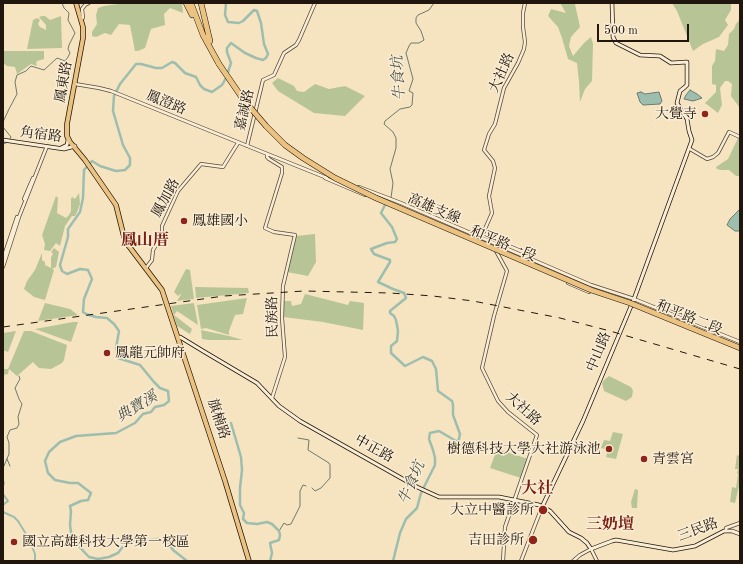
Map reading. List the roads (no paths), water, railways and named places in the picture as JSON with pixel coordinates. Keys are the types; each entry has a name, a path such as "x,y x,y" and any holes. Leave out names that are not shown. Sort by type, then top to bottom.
{"highway":[{"path":"186,3 200,31 214,54"},
{"name":"高雄支線","path":"191,3 203,35 243,100 285,145 303,158 335,178 376,198 591,290 630,303 740,348"},
{"name":"高雄支線","path":"194,3 220,63"},
{"path":"201,4 210,41"}],"main road":[{"name":"鳳東路","path":"77,3 83,18 85,32 68,131 74,146 85,160"},
{"name":"鳳東路","path":"77,3 83,27 82,49"},
{"path":"612,3 613,37 616,43 640,55 660,56 670,63 687,62 686,86 680,91 677,103 687,120 692,140 690,149"},
{"name":"鳳東路","path":"76,84 67,130 68,139 85,160"},
{"path":"63,148 68,145 68,139"},
{"name":"角宿路","path":"4,140 46,147 63,148 74,146"},
{"path":"63,148 78,152"},
{"name":"中山路","path":"542,507 583,421 632,302 690,149"},
{"name":"旗楠路","path":"85,160 119,207 127,240 162,288 250,561"},
{"name":"中正路","path":"179,338 257,383 282,408 300,421 423,490 441,497 494,496 542,507 556,516 569,532 587,543 591,550"},
{"name":"三民路","path":"591,550 616,540 673,550 695,546 726,529 740,534"}],"street":[{"path":"83,18 82,9 89,3"},
{"name":"嘉誠路","path":"247,146 262,80 274,75 284,53 296,45 315,3"},
{"name":"大社路","path":"482,238 492,213 489,196 495,168 494,161 485,152 484,146 495,124 504,88 518,64 524,49 523,13 525,3"},
{"name":"鳳澄路","path":"76,84 99,88 118,94 247,146"},
{"path":"690,149 705,159 713,157 718,153 729,132 740,137"},
{"name":"鳳加路","path":"146,267 152,260 154,250 162,236 162,226 178,191 201,164 223,167 238,142"},
{"name":"和平路一段","path":"247,146 582,289 614,300 632,302"},
{"path":"3,260 21,207 46,147"},
{"path":"3,267 21,212 46,147"},
{"path":"688,154 696,153"},
{"name":"民族路","path":"267,155 266,157 282,167 282,173 265,228 274,232 295,235 283,286 282,318 284,357 272,398"},
{"name":"和平路一段","path":"325,178 366,189 632,302"},
{"name":"大社路","path":"496,251 507,271 494,316 482,368 498,400 508,412 537,435 505,526 503,561"},
{"name":"和平路二段","path":"632,302 740,348"},
{"name":"和平路二段","path":"632,302 647,304 740,342"},
{"name":"中山路","path":"521,561 542,507"},
{"path":"726,529 740,523"},
{"path":"591,550 597,561"},
{"name":"三民路","path":"573,561 577,557 591,550"}],"waterway":[{"path":"3,122 17,94 15,82 17,75 26,71 31,66 44,70 57,58 65,61 70,53 68,49 75,33 68,20 69,13 64,8 62,3"},
{"name":"典寶溪","path":"187,561 173,550 168,543 158,539 127,541 118,553 109,557 98,559 89,557 72,539 70,506 81,501 88,500 91,493 78,483 55,480 48,473 45,461 49,452 60,442 76,436 116,433 135,423 143,414 151,412 155,407 164,405 169,401 168,391 160,388 140,365 118,358 116,348 119,331 114,324 107,318 96,317 83,312 84,299 92,279 88,270 80,269 67,274 62,271 60,265 68,237 68,229 80,212 83,198 84,170 92,161 100,166 116,171 125,170 130,165 130,158 123,145 113,111 114,96 120,84 136,64 162,68 172,62 175,63 185,73 196,77 204,89 212,92 222,85 226,78 231,63 227,48 231,43 245,53 256,58 263,60 266,58 268,54 264,44 261,23 257,11 254,10 239,23 228,22 225,15 226,3"},
{"name":"牛食坑","path":"391,198 393,183 390,169 396,148 396,138 393,132 384,124 385,121 400,109 410,107 412,105 413,93 409,91 413,79 406,53 411,43 419,43 424,40 416,23 416,18 418,15 429,10 434,3"},
{"path":"3,127 11,137 10,139"},
{"path":"3,144 8,142"},
{"name":"牛食坑","path":"385,205 381,213 392,227 397,239 395,242 387,243 371,249 374,254 390,260 378,282 404,293 406,298 390,311 396,320 398,331 397,341 391,346 391,353 405,366 423,357 432,361 436,369 438,391 452,401 453,415 460,434 458,441 456,441 439,431 430,433 429,439 435,458 435,465 421,493 417,508 406,519 400,533 393,561"},
{"path":"3,468 9,454 9,443 7,437 10,430 17,428 19,424 18,417 22,404 15,388 20,379 19,376"},
{"path":"231,423 241,457 242,470 240,505 244,513 243,519 247,523 257,524 267,522 272,524 279,531 279,540 270,543 272,553 270,561"},
{"path":"298,438 309,440 308,450 330,465 330,478 321,488 315,491 312,488"},
{"path":"7,459 10,466"},
{"path":"3,478 3,489"},
{"path":"279,531 284,523 287,525 291,524 300,506 300,491 303,485 306,486"},
{"path":"3,494 8,501 3,505"},
{"path":"3,512 14,517 18,521 29,539 35,554 35,561"}],"railway":[{"path":"3,327 224,296 304,291 390,293 473,301 560,318 740,369"}],"place":[{"name":"大覺寺","path":"705,114"},
{"name":"鳳雄國小","path":"184,221"},
{"name":"鳳龍元帥府","path":"107,353"},
{"name":"樹德科技大學大社游泳池","path":"609,449"},
{"name":"青雲宮","path":"644,459"},
{"name":"大立中醫診所","path":"543,510"},
{"name":"吉田診所","path":"533,540"},
{"name":"國立高雄科技大學第一校區","path":"14,542"}],"district":[{"name":"鳳山厝","path":"145,241"},
{"name":"大社","path":"537,489"},
{"name":"三奶壇","path":"610,525"}]}
